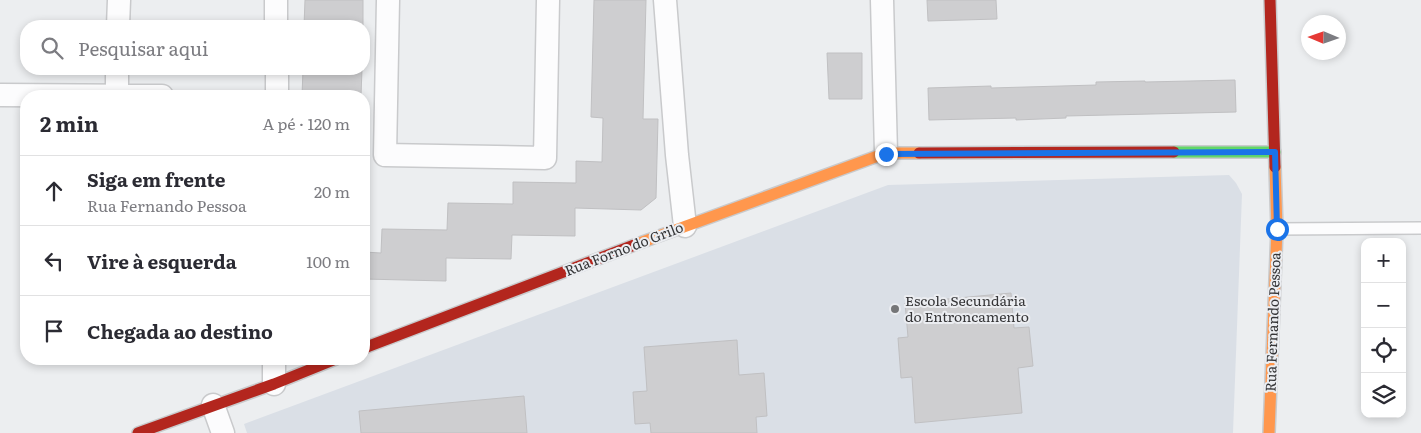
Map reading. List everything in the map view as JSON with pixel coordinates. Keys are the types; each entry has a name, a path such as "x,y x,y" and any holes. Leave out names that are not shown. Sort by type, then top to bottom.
{"street":[{"path":"118,0 118,20"},
{"path":"276,0 276,20"},
{"path":"388,0 385,155 545,158 548,0"},
{"path":"665,0 677,155 685,226"},
{"path":"882,0 886,154"},
{"name":"Rua Fernando Pessoa","path":"1269,433 1277,229 1270,0"},
{"path":"117,75 117,90"},
{"path":"277,75 277,90"},
{"path":"0,95 20,95"},
{"name":"Rua Forno do Grilo","path":"370,346 685,226 886,154 1275,152"},
{"path":"274,365 274,384"},
{"path":"138,433 321,365"},
{"path":"213,405 223,433"}],"lane":[{"path":"1277,229 1421,228"}],"shaded area":[{"name":"Escola Secundária do Entroncamento","path":"1229,175 1242,194 1233,433 247,433 244,424 888,185"}],"building":[{"path":"305,0 363,0 363,20 304,20"},
{"path":"594,0 646,0 643,119 658,119 656,198 641,210 575,208 575,236 512,235 511,259 446,258 446,281 370,279 370,252 381,253 382,229 447,230 448,203 513,204 513,182 576,183 576,161 602,162 603,118 591,117"},
{"path":"927,0 996,0 997,19 928,21"},
{"path":"827,53 862,53 862,99 829,99"},
{"path":"303,75 362,75 361,90 302,90"},
{"path":"1235,80 1236,112 1066,116 1066,118 1016,120 1016,118 929,120 928,88 991,86 991,88 1096,85 1096,82"},
{"path":"1011,293 1014,328 1029,327 1033,366 1018,368 1022,413 915,423 912,377 901,378 898,338 908,337 905,303"},
{"path":"737,340 739,375 764,373 767,416 756,417 757,433 651,433 650,423 635,424 633,392 647,391 644,347"},
{"path":"524,396 527,433 361,433 359,411"}],"traffic: fast":[{"path":"1174,152 1275,152"}],"traffic: slow":[{"path":"637,244 886,153 919,153"},
{"path":"1269,433 1277,229 1275,167"}],"traffic: jam":[{"path":"1270,0 1275,167"},
{"path":"919,153 1174,152"},
{"path":"370,346 637,244"},
{"path":"138,433 321,365"}],"place":[{"name":"Escola Secundária do Entroncamento","path":"895,309"}],"route":[{"path":"886,154 1275,152 1277,229"}]}
